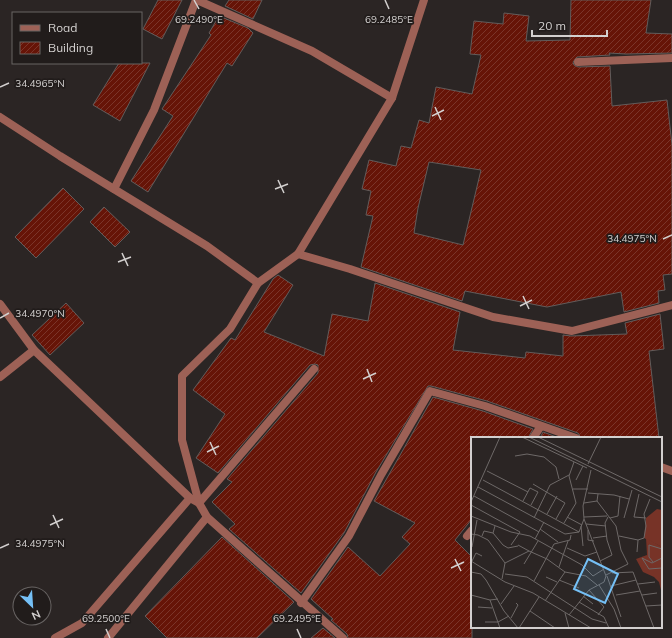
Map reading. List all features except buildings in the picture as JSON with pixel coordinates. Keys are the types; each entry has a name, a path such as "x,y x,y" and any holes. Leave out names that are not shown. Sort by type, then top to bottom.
{"street":[{"path":"114,189 154,110 196,0 312,51 392,98"},
{"path":"343,638 207,518 199,503 182,440 182,376 230,329 258,283 298,254 392,98 424,0"},
{"path":"578,62 672,58"},
{"path":"0,117 207,246 258,283"},
{"path":"298,254 350,269 493,317 572,332 672,305"},
{"path":"0,304 34,350 190,498 199,503"},
{"path":"0,377 34,350"},
{"path":"199,503 314,369"},
{"path":"302,603 349,536 381,475 430,391 484,406 573,437"},
{"path":"534,437 541,426"},
{"path":"662,467 672,471"},
{"path":"54,638 82,623 190,498"},
{"path":"108,638 207,518"}]}
